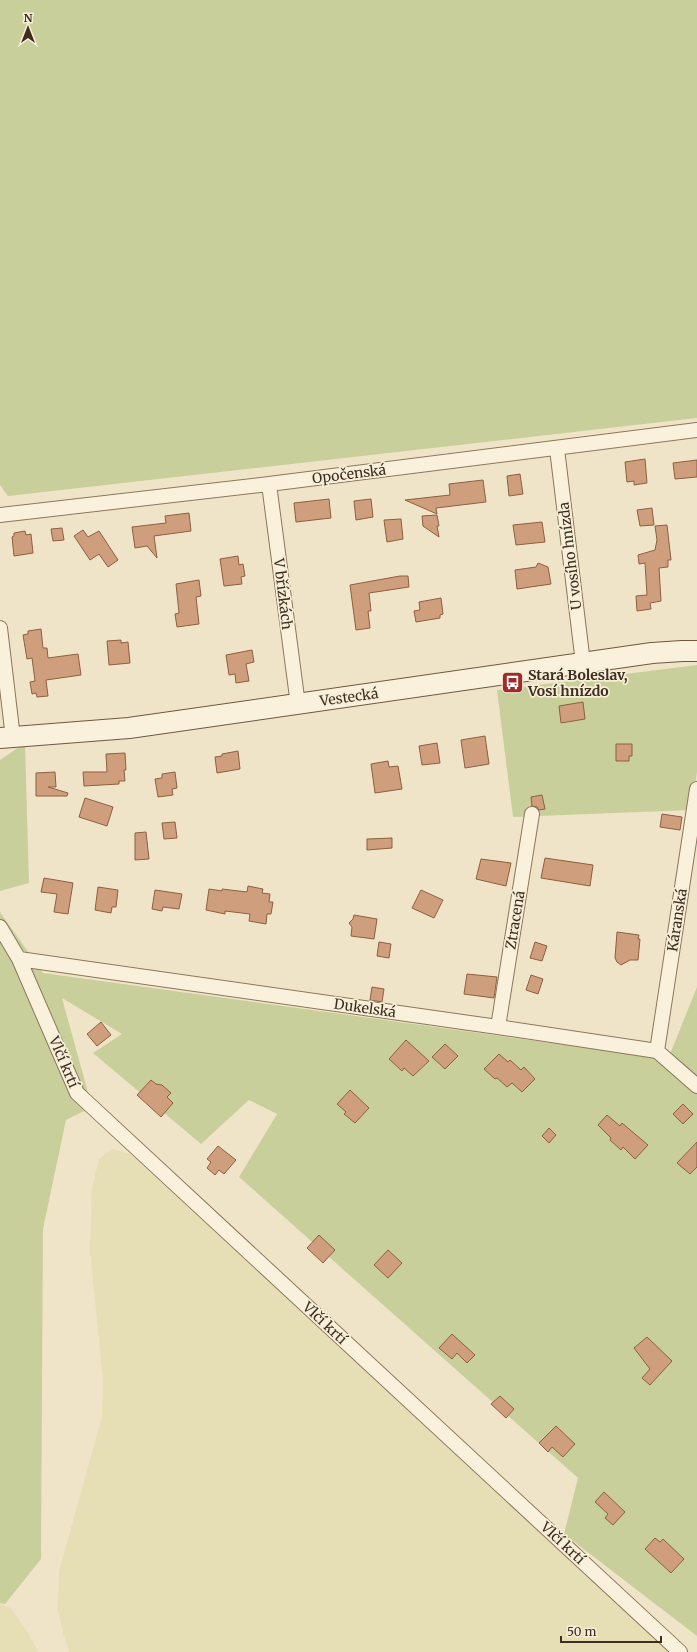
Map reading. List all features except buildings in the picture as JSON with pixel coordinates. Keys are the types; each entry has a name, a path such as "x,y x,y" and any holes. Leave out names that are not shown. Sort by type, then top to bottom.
{"street":[{"name":"Opočenská","path":"0,515 269,484 697,430"},
{"name":"U vosího hnízda","path":"556,448 583,663"},
{"name":"V břízkách","path":"269,484 298,704"},
{"path":"0,628 7,738"},
{"name":"Vestecká","path":"7,738 129,728 652,653 682,651 697,652"},
{"name":"Káranská","path":"657,1051 697,789"},
{"name":"Ztracená","path":"498,1026 532,814"},
{"name":"Vlčí krtí","path":"0,927 19,959 77,1093 680,1652"},
{"name":"Dukelská","path":"19,959 498,1026 657,1051"},
{"path":"657,1051 697,1086"}],"shaded area":[{"path":"112,1149 130,1154 166,1183 629,1612 670,1652 69,1652 58,1610 59,1571 102,1417 103,1380 90,1250 92,1188 99,1159"},
{"path":"0,1604 11,1608 27,1631 38,1652 0,1652"}],"green space":[{"path":"0,0 697,0 697,418 8,496 0,485"},
{"path":"697,665 697,772 691,810 513,817 497,690"},
{"path":"25,743 29,883 0,891 0,760"},
{"path":"0,912 43,973 668,1059 697,987 697,1636 564,1534 578,1478 239,1177 277,1114 249,1100 201,1144 93,1053 122,1034 62,998 92,1107 66,1120 43,1229 41,1559 5,1604 0,1603"}],"place":[{"name":"Stará Boleslav, Vosí hnízdo","path":"512,683"}]}
